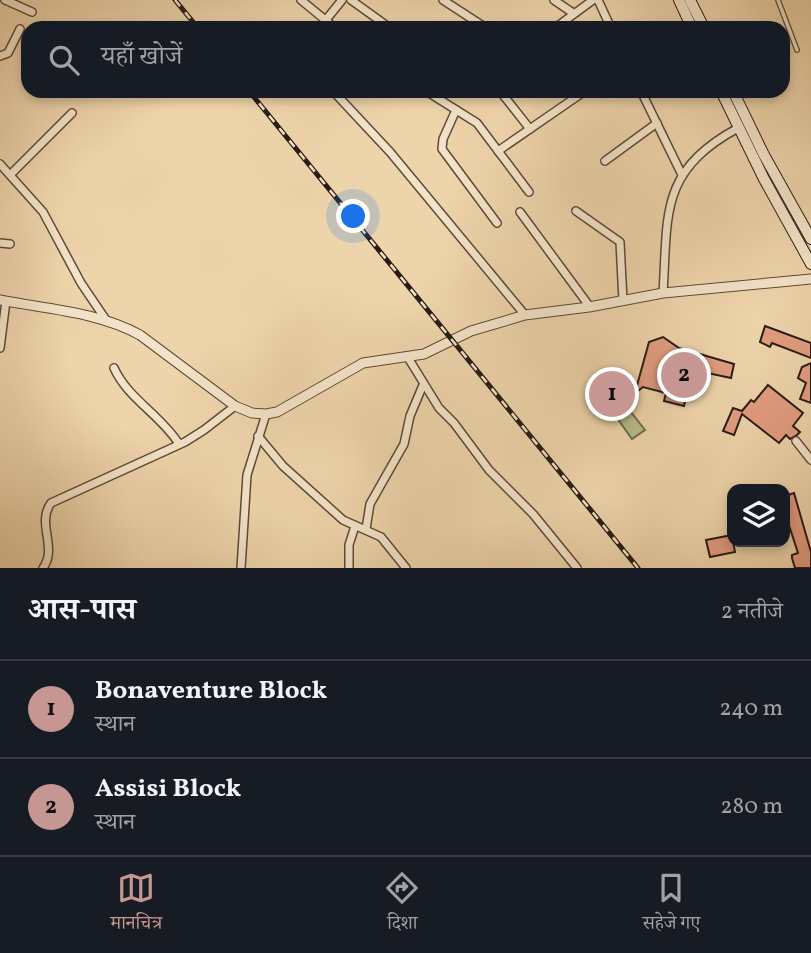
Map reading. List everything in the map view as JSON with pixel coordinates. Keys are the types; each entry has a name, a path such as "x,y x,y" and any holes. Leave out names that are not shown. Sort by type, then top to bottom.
{"main road":[{"path":"679,0 689,21"},
{"path":"690,0 700,21"},
{"path":"724,98 811,264"},
{"path":"736,98 764,155 811,239"}],"street":[{"path":"5,0 32,12"},
{"path":"301,0 325,21 341,0"},
{"path":"351,0 380,21"},
{"path":"443,0 475,21"},
{"path":"554,0 573,13"},
{"path":"563,21 595,0 607,21"},
{"path":"0,56 8,53 20,29"},
{"path":"340,98 390,152 525,315"},
{"path":"437,98 477,123 528,192"},
{"path":"506,98 530,129"},
{"path":"498,151 575,98"},
{"path":"644,98 682,175"},
{"path":"456,110 443,139 442,149 497,223"},
{"path":"11,174 72,113"},
{"path":"605,161 657,123"},
{"path":"663,293 667,224 682,175 706,148 738,128"},
{"path":"0,164 43,212 81,283 106,320"},
{"path":"576,211 620,242 623,301"},
{"path":"520,212 590,307"},
{"path":"0,243 10,244"},
{"path":"0,348 3,301 106,320 140,335 235,406 252,413 266,414 290,406 363,363 424,354 471,331 525,315 590,307 663,293 811,279"},
{"path":"407,356 423,385 489,471 533,513 577,568"},
{"path":"114,368 125,389 167,426 179,444"},
{"path":"366,529 370,503 401,451 410,416 423,385"},
{"path":"43,568 50,554 45,518 51,503 179,444 204,430 235,406"},
{"path":"241,568 247,475 266,414"},
{"path":"258,436 283,466 343,520 381,537 406,568"},
{"path":"796,441 811,460"},
{"path":"349,568 349,545 355,526"}],"lane":[{"path":"778,0 786,21"},
{"path":"790,32 797,50"}],"green space":[{"path":"627,407 645,430 632,439 615,415"}],"building":[{"path":"765,326 811,343 811,358 772,343 770,347 760,342"},
{"path":"663,337 679,348 734,364 731,378 703,372 690,379 684,406 664,401 666,393 643,387 603,418 587,397 622,371 636,389 649,342"},
{"path":"811,363 811,403 800,399 806,383 798,378 802,367"},
{"path":"768,385 803,413 793,426 800,432 790,439 786,435 779,443 742,414 734,435 723,431 733,408 742,411 751,400 754,402"},
{"path":"794,493 811,552 811,568 795,568 792,558 792,555 798,553 790,528 790,494"},
{"path":"727,536 727,547 734,547 735,552 710,557 706,540"}],"railway":[{"path":"175,0 192,21"},
{"path":"255,98 638,568"}],"place":[{"name":"Assisi Block","path":"684,375"},
{"name":"Bonaventure Block","path":"612,394"}]}
